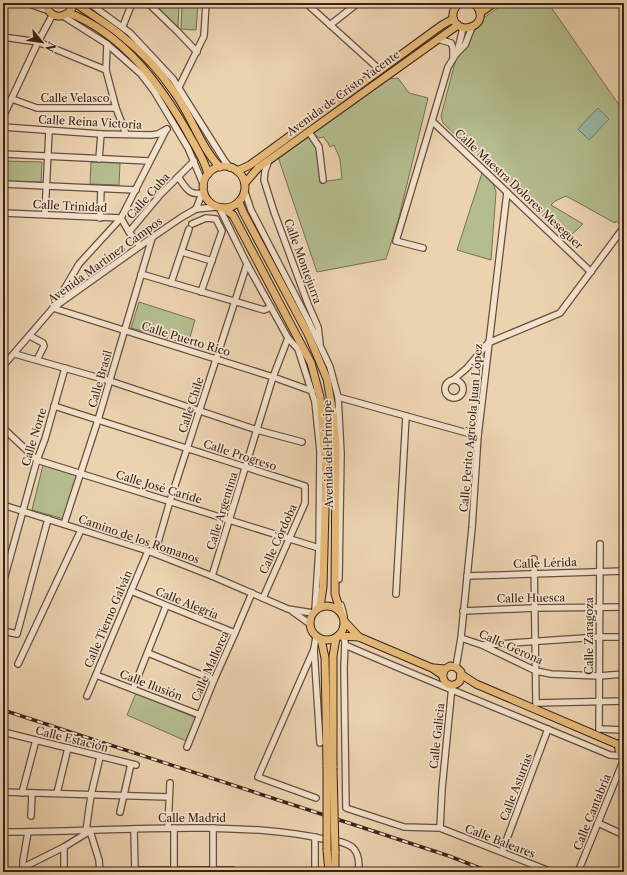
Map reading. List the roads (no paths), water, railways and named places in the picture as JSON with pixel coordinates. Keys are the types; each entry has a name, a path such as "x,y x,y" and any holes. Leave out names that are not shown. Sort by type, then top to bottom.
{"main road":[{"path":"66,14 73,8 74,3 122,36 149,61 162,75 175,93 205,146 220,167"},
{"path":"459,3 453,12 453,19 460,27 472,27 479,21 480,13 478,7 474,3"},
{"path":"480,13 494,3"},
{"path":"48,7 85,19 118,44 143,66 171,104 207,168 208,174 203,189 209,202 219,207 234,206 240,202 245,192 245,183 242,176 237,171 230,168 220,167 208,174"},
{"name":"Avenida de Cristo Yacente","path":"237,171 250,165 442,25 453,19"},
{"name":"Avenida de Cristo Yacente","path":"245,183 258,168 269,160 438,39 460,27"},
{"name":"Avenida del Príncipe","path":"240,202 243,212 308,334 326,379 333,414 336,447 335,594 343,616"},
{"name":"Avenida del Príncipe","path":"219,207 234,216 311,362 320,397 326,472 323,587 316,610"},
{"path":"329,872 331,850 330,767 325,658 319,638 311,629 310,624 316,610 330,606 343,616 359,637"},
{"path":"330,767 333,656 342,632 343,616"},
{"path":"319,638 326,640 339,637 359,637 444,672"},
{"path":"476,684 454,687 444,681 444,672 450,666 456,667 460,670 462,675 476,684 622,741 620,753 624,757"},
{"path":"454,687 460,681 462,675"},
{"path":"331,850 336,872"}],"street":[{"path":"3,117 38,42 48,7 27,3"},
{"path":"89,3 123,26 173,79 230,168"},
{"path":"123,26 132,3"},
{"path":"148,3 177,30 197,52"},
{"path":"179,87 204,36 206,3"},
{"path":"306,3 380,70"},
{"path":"330,24 358,3"},
{"path":"66,14 107,44 128,62 154,91 188,148 194,161 203,189 196,209"},
{"path":"455,56 460,27"},
{"path":"423,248 396,241 448,67 465,45 472,27"},
{"path":"3,37 38,42 106,70"},
{"path":"438,39 451,43 455,56"},
{"path":"107,44 106,70 116,108 126,134"},
{"name":"Calle Velasco","path":"12,99 37,108 116,108"},
{"path":"53,308 78,264 121,218 149,161 172,122"},
{"name":"Calle Maestra Dolores Meseguer","path":"432,122 591,272"},
{"name":"Calle Reina Victoria","path":"3,127 101,134 151,135 166,130"},
{"path":"45,214 49,131"},
{"path":"309,132 319,147 323,180"},
{"path":"99,159 101,134"},
{"path":"3,154 149,161"},
{"path":"264,180 265,171 269,160"},
{"name":"Calle Cuba","path":"140,246 129,232 160,195 194,161"},
{"path":"252,175 259,176 264,180"},
{"path":"178,177 189,192 195,194 203,189"},
{"name":"Calle Montejurra","path":"264,180 308,304 318,327 321,349"},
{"path":"3,184 136,190"},
{"path":"100,218 101,189"},
{"name":"Avenida del Príncipe","path":"245,192 251,210 308,320 330,367 338,397 340,453 338,595 343,616"},
{"name":"Calle Perito Agrícola Juan López","path":"456,667 461,638 472,528 478,436 507,192"},
{"name":"Avenida del Príncipe","path":"219,207 247,264 288,338 298,349 315,402 320,451 319,548 316,610"},
{"name":"Avenida Martínez Campos","path":"3,366 5,360 15,354 53,308 140,246 196,209 219,207"},
{"name":"Calle Trinidad","path":"3,213 121,218 129,232"},
{"path":"171,283 191,227 206,218 216,219 222,231 201,292"},
{"path":"453,380 467,368 488,343 560,313 624,227"},
{"name":"Calle Brasil","path":"64,524 82,474 152,238"},
{"path":"182,252 212,261"},
{"name":"Calle Chile","path":"155,554 170,501 247,264"},
{"path":"141,274 264,310 271,307"},
{"name":"Calle Puerto Rico","path":"53,308 217,359 312,391"},
{"path":"30,336 43,343 44,346 37,360"},
{"name":"Calle Argentina","path":"212,576 273,377 288,338"},
{"path":"15,354 110,381 257,430 302,442"},
{"name":"Calle Norte","path":"3,583 37,460 45,439 65,368"},
{"path":"338,397 478,436"},
{"name":"Calle Progreso","path":"54,406 305,486"},
{"path":"396,594 406,416"},
{"name":"Calle José Caride","path":"3,428 37,460 319,548"},
{"name":"Calle Córdoba","path":"263,598 305,503 305,486"},
{"name":"Camino de los Romanos","path":"3,505 148,551 212,576 288,609 310,624"},
{"path":"3,631 17,634 48,519"},
{"path":"18,664 81,530"},
{"name":"Calle Zaragoza","path":"600,544 598,571 599,729 616,730"},
{"name":"Calle Tierno Galván","path":"87,696 148,551"},
{"path":"534,559 536,703 624,700"},
{"name":"Calle Lérida","path":"467,576 624,570"},
{"name":"Calle Alegría","path":"131,591 236,633"},
{"name":"Calle Mallorca","path":"187,746 252,593"},
{"path":"133,689 166,606"},
{"name":"Calle Huesca","path":"463,611 535,608 624,607"},
{"name":"Camino de los Romanos","path":"288,609 316,610"},
{"path":"339,637 345,645 454,687 610,755 624,757"},
{"path":"482,645 599,637 624,637"},
{"path":"316,798 258,777 319,638"},
{"name":"Calle Gerona","path":"461,638 482,645 536,671 551,674 599,676 624,674"},
{"name":"Calle Baleares","path":"345,645 346,808 404,827 440,828 552,872"},
{"path":"314,649 320,743"},
{"path":"148,653 214,680"},
{"name":"Calle Ilusión","path":"96,675 200,715"},
{"name":"Calle Galicia","path":"440,828 442,789 454,687"},
{"name":"Calle Asturias","path":"502,852 548,729"},
{"path":"622,741 616,730 624,730"},
{"name":"Calle Estación","path":"3,732 133,765 124,796"},
{"path":"22,793 36,740"},
{"path":"57,793 68,748"},
{"path":"100,757 90,795 88,831 99,860 100,872"},
{"name":"Calle Cantabria","path":"578,872 624,757"},
{"path":"170,783 169,797 174,871"},
{"path":"3,792 169,797"},
{"path":"31,816 32,794"},
{"path":"120,812 124,796"},
{"path":"598,823 624,835"},
{"name":"Calle Madrid","path":"3,832 171,828 264,830 344,843 355,851 359,862 359,872"},
{"path":"213,828 213,871"},
{"path":"134,829 135,871 233,871"},
{"path":"23,872 28,865 64,847 88,831"},
{"path":"23,872 23,861 28,832"},
{"path":"314,837 315,872"},
{"path":"64,847 64,872"}],"railway":[{"path":"3,710 449,856 490,872"}]}
